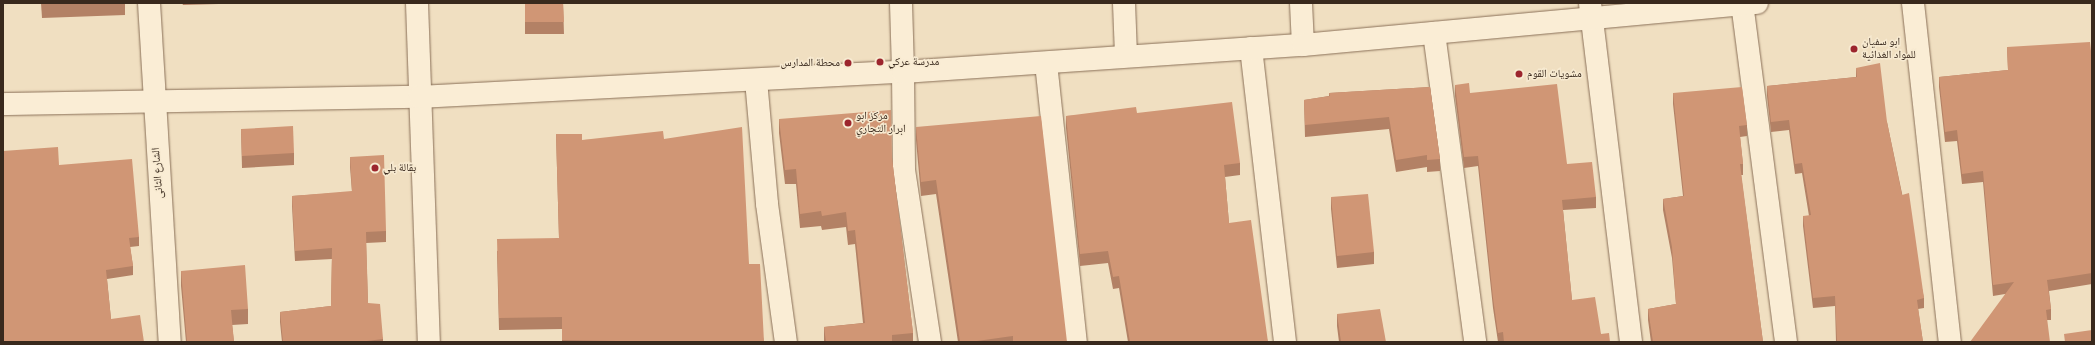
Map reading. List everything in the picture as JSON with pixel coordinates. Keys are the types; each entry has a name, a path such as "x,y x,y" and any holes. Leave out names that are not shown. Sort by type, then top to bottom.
{"street":[{"name":"الشارع الثانى","path":"149,3 152,100 170,342"},
{"path":"417,3 429,342"},
{"path":"901,3 904,170 930,342"},
{"path":"1124,3 1126,56"},
{"path":"1301,3 1303,45"},
{"path":"1913,3 1950,342"},
{"path":"3,104 152,100 420,97 902,72 1303,45 1434,33 1592,10 1747,4 1786,342"},
{"path":"1592,10 1631,342"},
{"path":"1434,33 1474,342"},
{"path":"1251,48 1285,342"},
{"path":"1046,63 1076,342"},
{"path":"756,80 767,204 786,342"}],"building":[{"path":"525,3 563,3 564,22 525,22"},
{"path":"2090,42 2092,51 2092,273 2047,280 2051,309 2046,310 2050,342 1970,342 2014,282 1993,285 1983,171 1962,174 1957,130 1945,132 1939,77 2008,70 2007,47"},
{"path":"1880,63 1887,122 1902,195 1909,193 1924,298 1917,300 1923,342 1837,342 1835,296 1813,298 1803,216 1811,215 1802,163 1795,164 1789,120 1771,122 1767,86 1857,77 1856,68"},
{"path":"1469,83 1470,93 1557,84 1567,164 1592,162 1596,197 1562,200 1572,300 1595,297 1601,334 1609,333 1610,342 1504,342 1503,332 1498,333 1478,156 1464,157 1455,85"},
{"path":"1430,87 1440,159 1427,160 1427,155 1396,160 1389,117 1305,125 1304,100 1330,96 1329,93"},
{"path":"1742,87 1747,125 1739,126 1743,164 1740,164 1763,342 1653,342 1648,309 1676,304 1672,247 1663,199 1684,196 1673,93"},
{"path":"1232,102 1240,163 1224,165 1229,223 1251,220 1268,342 1130,342 1119,276 1113,277 1108,251 1080,254 1066,116 1136,107 1137,113"},
{"path":"891,110 892,158 913,333 892,335 892,342 826,342 824,327 865,323 855,230 848,231 846,212 822,216 821,211 800,214 796,169 785,170 779,119"},
{"path":"1041,116 1067,342 1013,342 1013,336 960,342 936,180 921,182 916,127"},
{"path":"293,126 294,153 242,156 241,129"},
{"path":"742,127 749,264 760,264 764,342 617,342 562,340 562,317 499,318 497,239 559,238 556,134 582,134 582,140 663,131 664,139"},
{"path":"58,147 59,165 132,159 139,237 129,238 133,266 106,270 111,319 140,315 144,342 3,342 3,151"},
{"path":"384,155 386,231 366,232 368,303 380,304 383,339 367,342 283,342 280,312 331,306 332,248 295,251 292,196 352,191 350,157"},
{"path":"1368,194 1374,252 1337,256 1331,197"},
{"path":"245,265 248,309 231,310 234,342 187,342 181,271"},
{"path":"1380,309 1386,342 1341,342 1337,314"},
{"path":"2092,330 2092,342 2065,342 2064,334"}],"place":[{"name":"ابو سفيان للمواد الغذائية","path":"1854,49"},
{"name":"مدرسة عركي","path":"880,62"},
{"name":"محطة المدارس","path":"848,63"},
{"name":"مشويات القوم","path":"1519,74"},
{"name":"مركز ابو ابرار التجاري","path":"848,123"},
{"name":"بقالة بلي","path":"375,168"}]}
